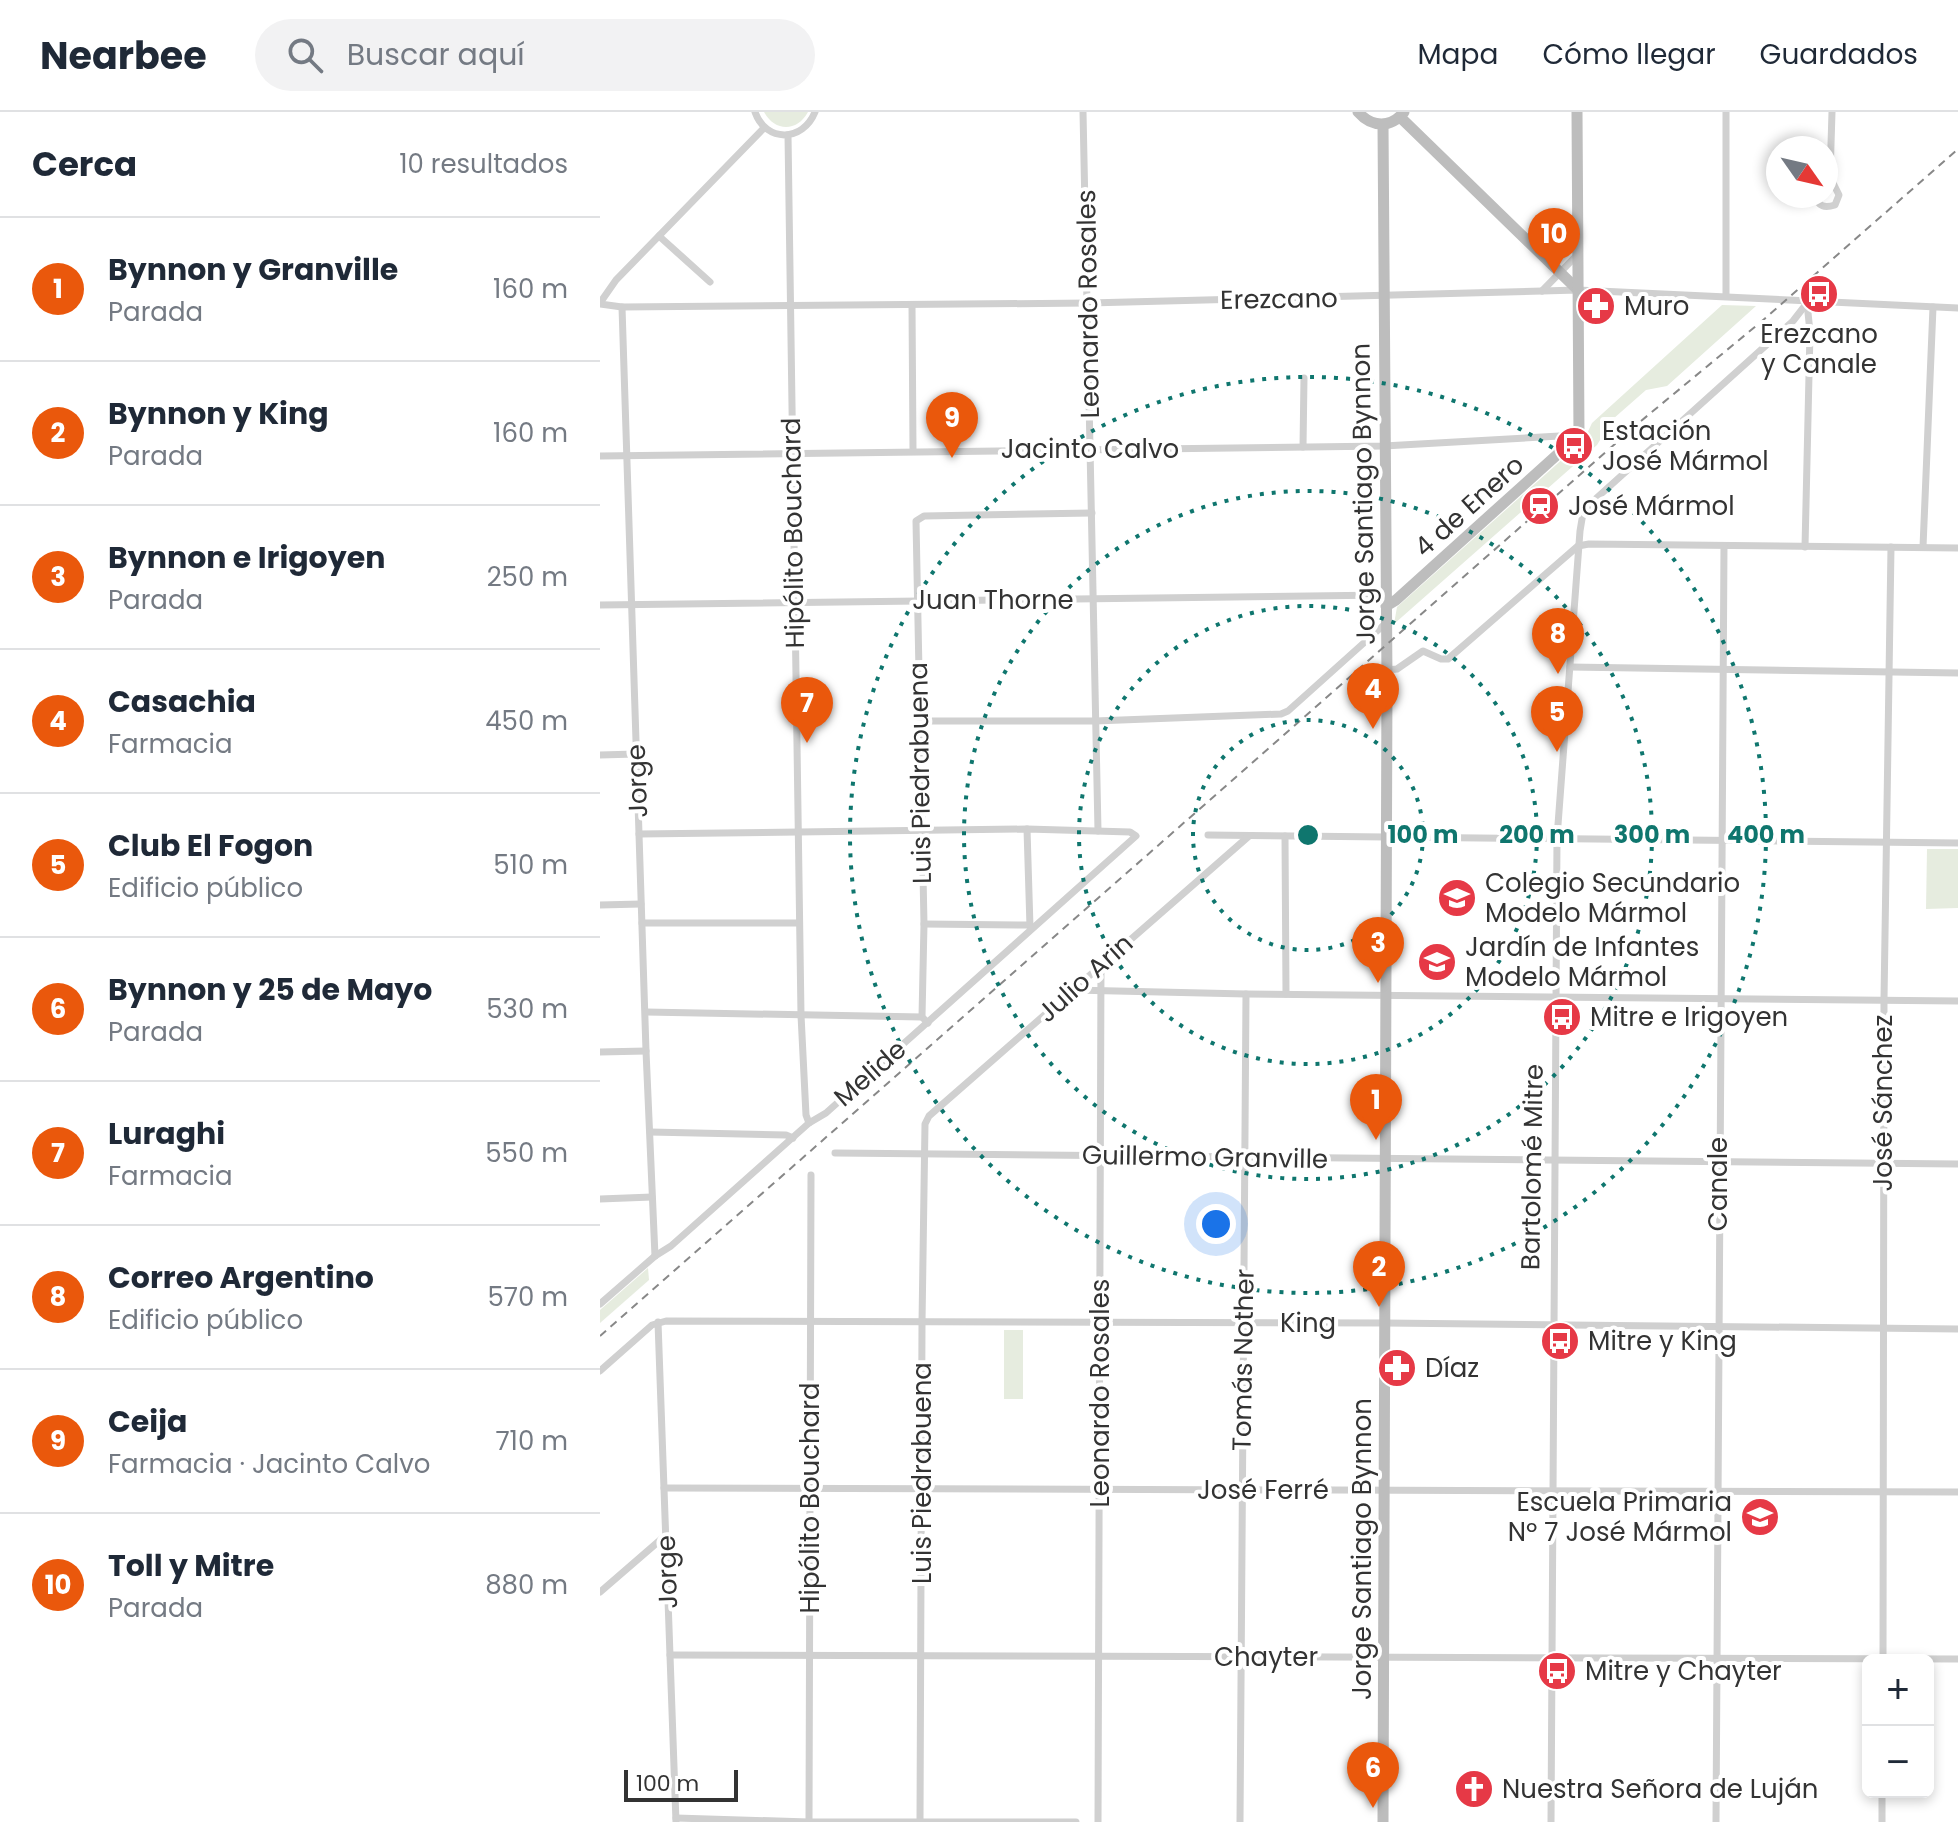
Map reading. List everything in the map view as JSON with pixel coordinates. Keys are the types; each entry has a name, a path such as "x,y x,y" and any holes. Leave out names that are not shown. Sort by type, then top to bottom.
{"street":[{"path":"755,112 764,128 772,133 788,135 801,131 815,112"},
{"name":"Leonardo Rosales","path":"1083,112 1098,831"},
{"path":"1358,112 1366,120 1383,125 1402,114 1578,290"},
{"path":"1577,112 1579,435"},
{"path":"1726,112 1726,296"},
{"path":"1831,136 1832,112"},
{"name":"Jorge Santiago Bynnon","path":"1383,125 1387,670 1383,1822"},
{"path":"600,303 616,280 764,128"},
{"name":"Hipólito Bouchard","path":"788,135 799,923 801,1015 806,1115 809,1123"},
{"path":"659,236 710,282"},
{"path":"1542,291 1578,254"},
{"name":"Erezcano","path":"600,303 622,307 789,307 1383,297 1578,290 1958,308"},
{"path":"1805,547 1810,332 1807,303"},
{"name":"Bartolomé Mitre","path":"1551,1822 1557,838 1583,513 1793,321 1807,303"},
{"path":"912,305 913,450"},
{"name":"Jorge","path":"622,307 655,1256"},
{"path":"1923,547 1933,307"},
{"path":"1303,447 1304,378"},
{"name":"Jacinto Calvo","path":"600,456 1384,446 1579,435"},
{"name":"4 de Enero","path":"1386,601 1396,600 1579,435"},
{"name":"Luis Piedrabuena","path":"925,1020 916,521 924,516 1092,513"},
{"path":"1387,670 1397,669 1423,651 1448,659 1578,546 1958,548"},
{"name":"Canale","path":"1716,1822 1724,546"},
{"name":"José Sánchez","path":"1883,1654 1885,842 1891,547"},
{"name":"Juan Thorne","path":"600,605 794,601 1386,601"},
{"path":"920,721 1095,721 1281,714 1386,623"},
{"path":"1570,667 1958,673"},
{"path":"600,755 636,754"},
{"path":"639,834 921,829 1098,831"},
{"path":"924,924 1030,928 1027,829"},
{"name":"Melide","path":"600,1304 671,1246 809,1123 826,1113 925,1020 1136,836 1130,832 1098,831"},
{"path":"1208,835 1958,843"},
{"name":"Julio Arin","path":"925,1124 929,1116 1101,963 1249,836"},
{"path":"1285,836 1286,994"},
{"path":"600,905 641,904"},
{"path":"642,923 799,923"},
{"name":"Leonardo Rosales","path":"1098,1822 1101,963"},
{"path":"1073,990 1958,1001"},
{"name":"Tomás Nother","path":"1240,1822 1246,994"},
{"path":"646,1012 925,1020"},
{"path":"600,1052 646,1051"},
{"name":"Luis Piedrabuena","path":"920,1821 925,1124"},
{"path":"650,1132 786,1135 793,1138"},
{"name":"Guillermo Granville","path":"835,1153 1958,1164"},
{"name":"Hipólito Bouchard","path":"809,1822 811,1175"},
{"path":"600,1199 652,1197"},
{"path":"600,1371 658,1322"},
{"name":"Jorge","path":"658,1322 676,1820"},
{"name":"King","path":"658,1322 1385,1323 1958,1329"},
{"name":"José Ferré","path":"664,1488 810,1486 922,1489 1958,1492"},
{"path":"600,1592 666,1535"},
{"name":"Chayter","path":"670,1655 1862,1660"},
{"name":"Chayter","path":"1934,1659 1958,1659"},
{"path":"1882,1798 1882,1822"},
{"path":"676,1820 1076,1822"}],"shaded area":[{"path":"764,112 808,112 798,123 786,127 774,123"},
{"path":"1722,305 1756,306 1667,386 1646,390 1613,419 1597,445 1394,624 1397,607 1584,440 1592,423"},
{"path":"1927,849 1958,849 1958,908 1926,909"},
{"path":"648,1268 649,1280 600,1323 600,1310"},
{"path":"1004,1330 1023,1330 1023,1399 1004,1399"}],"railway":[{"path":"600,1336 1641,421 1762,321 1958,149"}],"place":[{"name":"Toll y Mitre","path":"1554,274"},
{"name":"Erezcano y Canale","path":"1819,294"},
{"name":"Muro","path":"1596,306"},
{"name":"Estación José Mármol","path":"1574,446"},
{"name":"Ceija","path":"952,458"},
{"name":"José Mármol","path":"1540,506"},
{"name":"Correo Argentino","path":"1558,674"},
{"name":"Casachia","path":"1373,729"},
{"name":"Luraghi","path":"807,743"},
{"name":"Club El Fogon","path":"1557,752"},
{"name":"Colegio Secundario Modelo Mármol","path":"1457,898"},
{"name":"Jardín de Infantes Modelo Mármol","path":"1437,962"},
{"name":"Bynnon e Irigoyen","path":"1378,983"},
{"name":"Mitre e Irigoyen","path":"1562,1017"},
{"name":"Bynnon y Granville","path":"1376,1140"},
{"name":"Bynnon y King","path":"1379,1307"},
{"name":"Mitre y King","path":"1560,1341"},
{"name":"Díaz","path":"1397,1368"},
{"name":"Escuela Primaria Nº 7 José Mármol","path":"1760,1517"},
{"name":"Mitre y Chayter","path":"1557,1671"},
{"name":"Nuestra Señora de Luján","path":"1474,1789"},
{"name":"Bynnon y 25 de Mayo","path":"1373,1808"}]}
